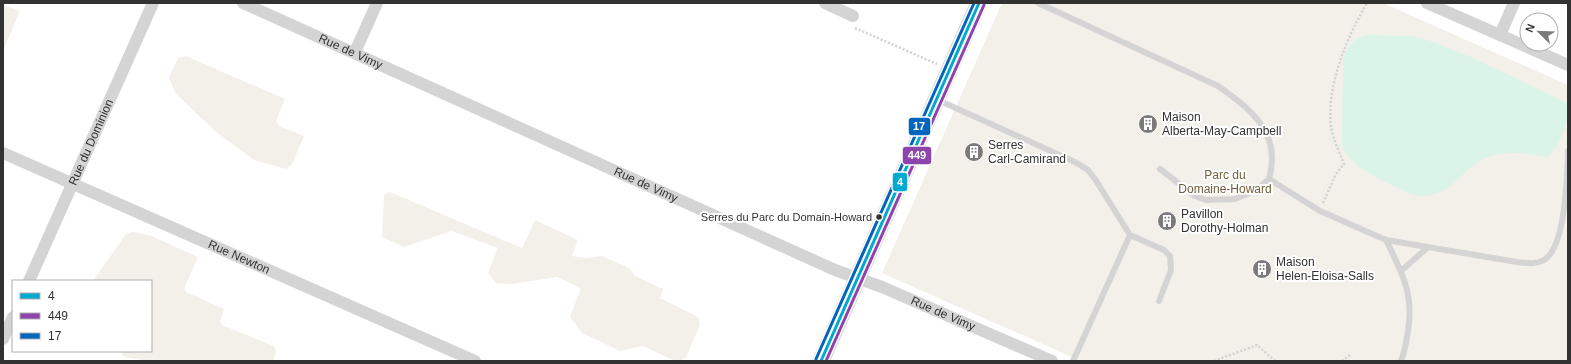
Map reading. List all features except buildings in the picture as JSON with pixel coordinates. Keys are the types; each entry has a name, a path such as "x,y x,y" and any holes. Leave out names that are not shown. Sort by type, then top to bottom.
{"main road":[{"path":"821,361 979,3"}],"street":[{"name":"Rue du Dominion","path":"29,280 153,3"},
{"name":"Rue de Vimy","path":"243,3 355,52 828,266 1052,361"},
{"path":"355,52 377,3"},
{"path":"825,3 853,16"},
{"path":"1427,3 1568,65"},
{"path":"1500,35 1514,3"},
{"name":"Rue Newton","path":"3,153 475,361"},
{"path":"3,339 12,318"}],"lane":[{"path":"1038,3 1189,71 1218,86 1239,101 1259,120 1270,138 1273,166 1269,179 1255,191 1235,199 1206,200 1195,196 1160,169"},
{"path":"936,99 1076,162 1088,170 1096,179 1130,236 1164,250 1170,256 1171,270 1158,301"},
{"path":"1269,179 1320,211 1386,240 1531,264 1543,260 1550,254 1556,243 1560,226 1568,151"},
{"path":"1073,361 1130,236"},
{"path":"1386,240 1401,271 1409,293 1410,315 1405,350 1400,361"},
{"path":"1401,271 1428,247"}],"path":[{"path":"1320,211 1336,174 1344,164 1331,128 1331,106 1340,58 1354,26 1367,3"},
{"path":"853,16 850,26 950,69"},
{"path":"1214,361 1257,345 1275,361"},
{"path":"1342,361 1350,355"}],"green space":[{"name":"Parc du Domaine-Howard","path":"1002,3 1383,3 1568,85 1568,361 1081,361 882,273"},
{"path":"3,5 20,11 3,51"},
{"path":"186,56 285,99 276,121 279,126 304,136 292,164 286,169 254,160 215,131 176,94 169,78 178,58"},
{"path":"390,192 522,248 535,220 578,240 572,256 586,258 602,256 629,268 635,276 663,289 660,298 698,317 700,325 686,357 680,361 675,361 643,346 620,351 582,333 570,317 581,288 557,277 512,284 496,283 488,273 498,248 451,231 404,247 382,237 384,195"},
{"path":"133,232 149,235 198,257 184,289 186,292 224,309 220,321 222,325 274,346 276,351 273,361 148,361 124,357 121,352 152,352 152,280 94,280 126,234"}],"shaded area":[{"path":"1365,35 1413,36 1425,39 1471,57 1567,103 1568,110 1566,125 1557,146 1548,157 1508,153 1484,159 1444,190 1435,194 1424,196 1412,195 1371,174 1353,161 1346,153 1342,145 1343,60 1346,51 1353,41"}],"transit line":[{"name":"17","path":"816,359 974,3"},
{"name":"4","path":"821,361 979,3"},
{"name":"449","path":"826,361 984,5"}],"place":[{"name":"Maison Alberta-May-Campbell","path":"1148,124"},
{"name":"Serres Carl-Camirand","path":"974,152"},
{"name":"Serres du Parc du Domain-Howard","path":"879,217"},
{"name":"Pavillon Dorothy-Holman","path":"1167,221"},
{"name":"Maison Helen-Eloisa-Salls","path":"1262,269"}]}
